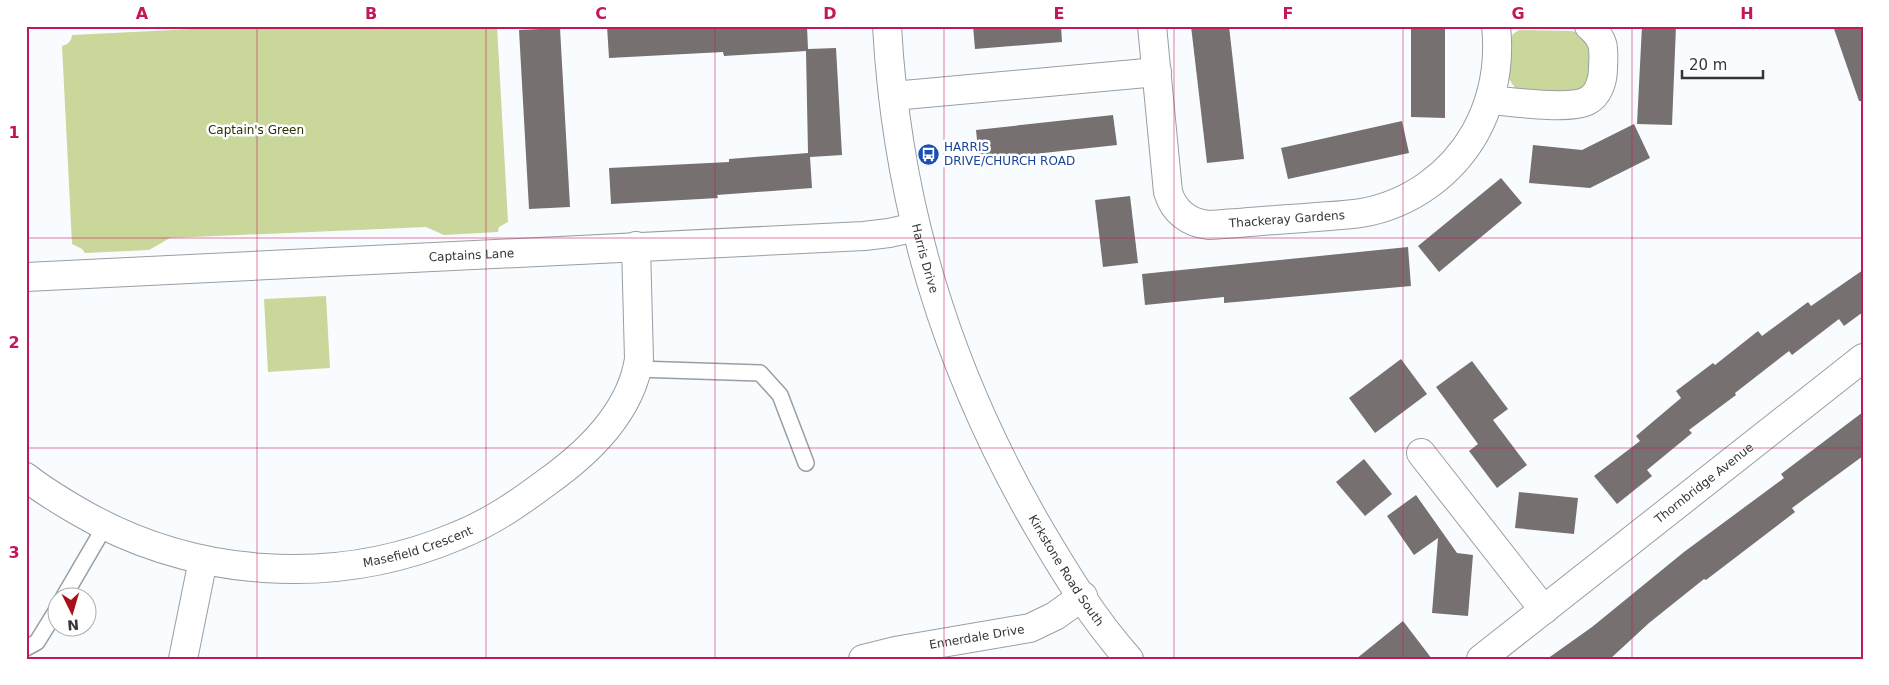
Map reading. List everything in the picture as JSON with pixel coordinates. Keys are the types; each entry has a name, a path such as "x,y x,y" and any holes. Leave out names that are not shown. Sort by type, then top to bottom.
{"street":[{"name":"Harris Drive","path":"887,26 897,130 916,227 929,278 961,372 1010,477"},
{"name":"Thackeray Gardens","path":"1152,26 1168,192 1172,203 1188,220 1197,224 1209,225 1361,213 1393,205 1424,188 1448,169 1465,150 1491,100 1495,78 1496,26"},
{"path":"1491,100 1576,105 1588,101 1594,95 1603,78 1604,48 1601,40 1589,26"},
{"path":"893,96 1157,72"},
{"name":"Captains Lane","path":"26,277 864,236 916,227"},
{"name":"Masefield Crescent","path":"26,477 62,502 105,526 147,545 173,554 252,568 304,569 355,565 403,555 457,536 480,526 514,506 560,473 618,415 629,394 637,369 639,342 636,246"},
{"name":"Thornbridge Avenue","path":"1480,659 1863,358"},
{"path":"1421,453 1544,610"},
{"name":"Kirkstone Road South","path":"1010,477 1054,553 1082,596 1129,659"},
{"path":"183,659 203,560"},
{"name":"Ennerdale Drive","path":"863,659 895,651 1030,628 1049,619 1082,596"}],"lane":[{"path":"637,369 760,373 780,395 806,463"},
{"path":"69,588 105,526"},
{"path":"26,648 37,642 48,624"}],"green space":[{"name":"Captain's Green","path":"254,26 497,26 508,222 499,227 498,232 444,235 426,227 170,238 149,250 85,253 82,249 72,244 62,46 69,42 72,35"},
{"path":"1519,30 1572,31 1579,33 1590,43 1590,79 1581,90 1572,93 1525,92 1515,88 1507,76 1510,41 1513,34"},
{"path":"326,296 330,368 268,372 264,299"}],"building":[{"path":"607,26 807,26 808,49 836,48 842,155 810,157 812,188 717,195 718,198 611,204 609,168 729,162 729,159 808,153 806,51 724,56 723,52 609,58"},
{"path":"973,26 1061,26 1062,42 975,49"},
{"path":"1191,26 1229,26 1244,159 1207,163"},
{"path":"1411,26 1445,26 1445,118 1411,117"},
{"path":"1642,26 1676,26 1672,125 1637,124"},
{"path":"1833,26 1863,26 1863,101 1859,101"},
{"path":"560,28 570,207 529,209 519,30"},
{"path":"1113,115 1117,145 979,160 976,130"},
{"path":"1402,121 1409,153 1288,179 1281,148"},
{"path":"1634,124 1650,158 1590,188 1529,183 1533,145 1582,150"},
{"path":"1501,178 1522,203 1439,272 1418,246"},
{"path":"1130,196 1138,263 1103,267 1095,200"},
{"path":"1408,247 1411,286 1224,303 1224,297 1145,305 1142,274"},
{"path":"1863,270 1863,312 1844,326 1839,319 1792,355 1789,351 1735,393 1736,395 1689,430 1692,433 1647,470 1652,476 1617,504 1594,476 1640,441 1636,436 1681,398 1676,391 1713,363 1715,365 1758,331 1762,336 1808,302 1811,306"},
{"path":"1401,359 1427,394 1375,433 1349,398"},
{"path":"1472,361 1508,409 1493,420 1527,465 1497,488 1469,451 1478,444 1436,387"},
{"path":"1863,412 1863,456 1792,508 1795,512 1706,580 1704,579 1649,623 1610,659 1547,659 1592,627 1684,552 1784,478 1781,474"},
{"path":"1364,459 1392,494 1365,516 1336,482"},
{"path":"1519,492 1578,498 1574,534 1515,528"},
{"path":"1416,495 1457,553 1473,555 1468,616 1432,613 1438,538 1414,555 1387,516"},
{"path":"1403,621 1432,659 1356,659"}],"place":[{"name":"HARRIS DRIVE/CHURCH ROAD","path":"928,154"}]}
